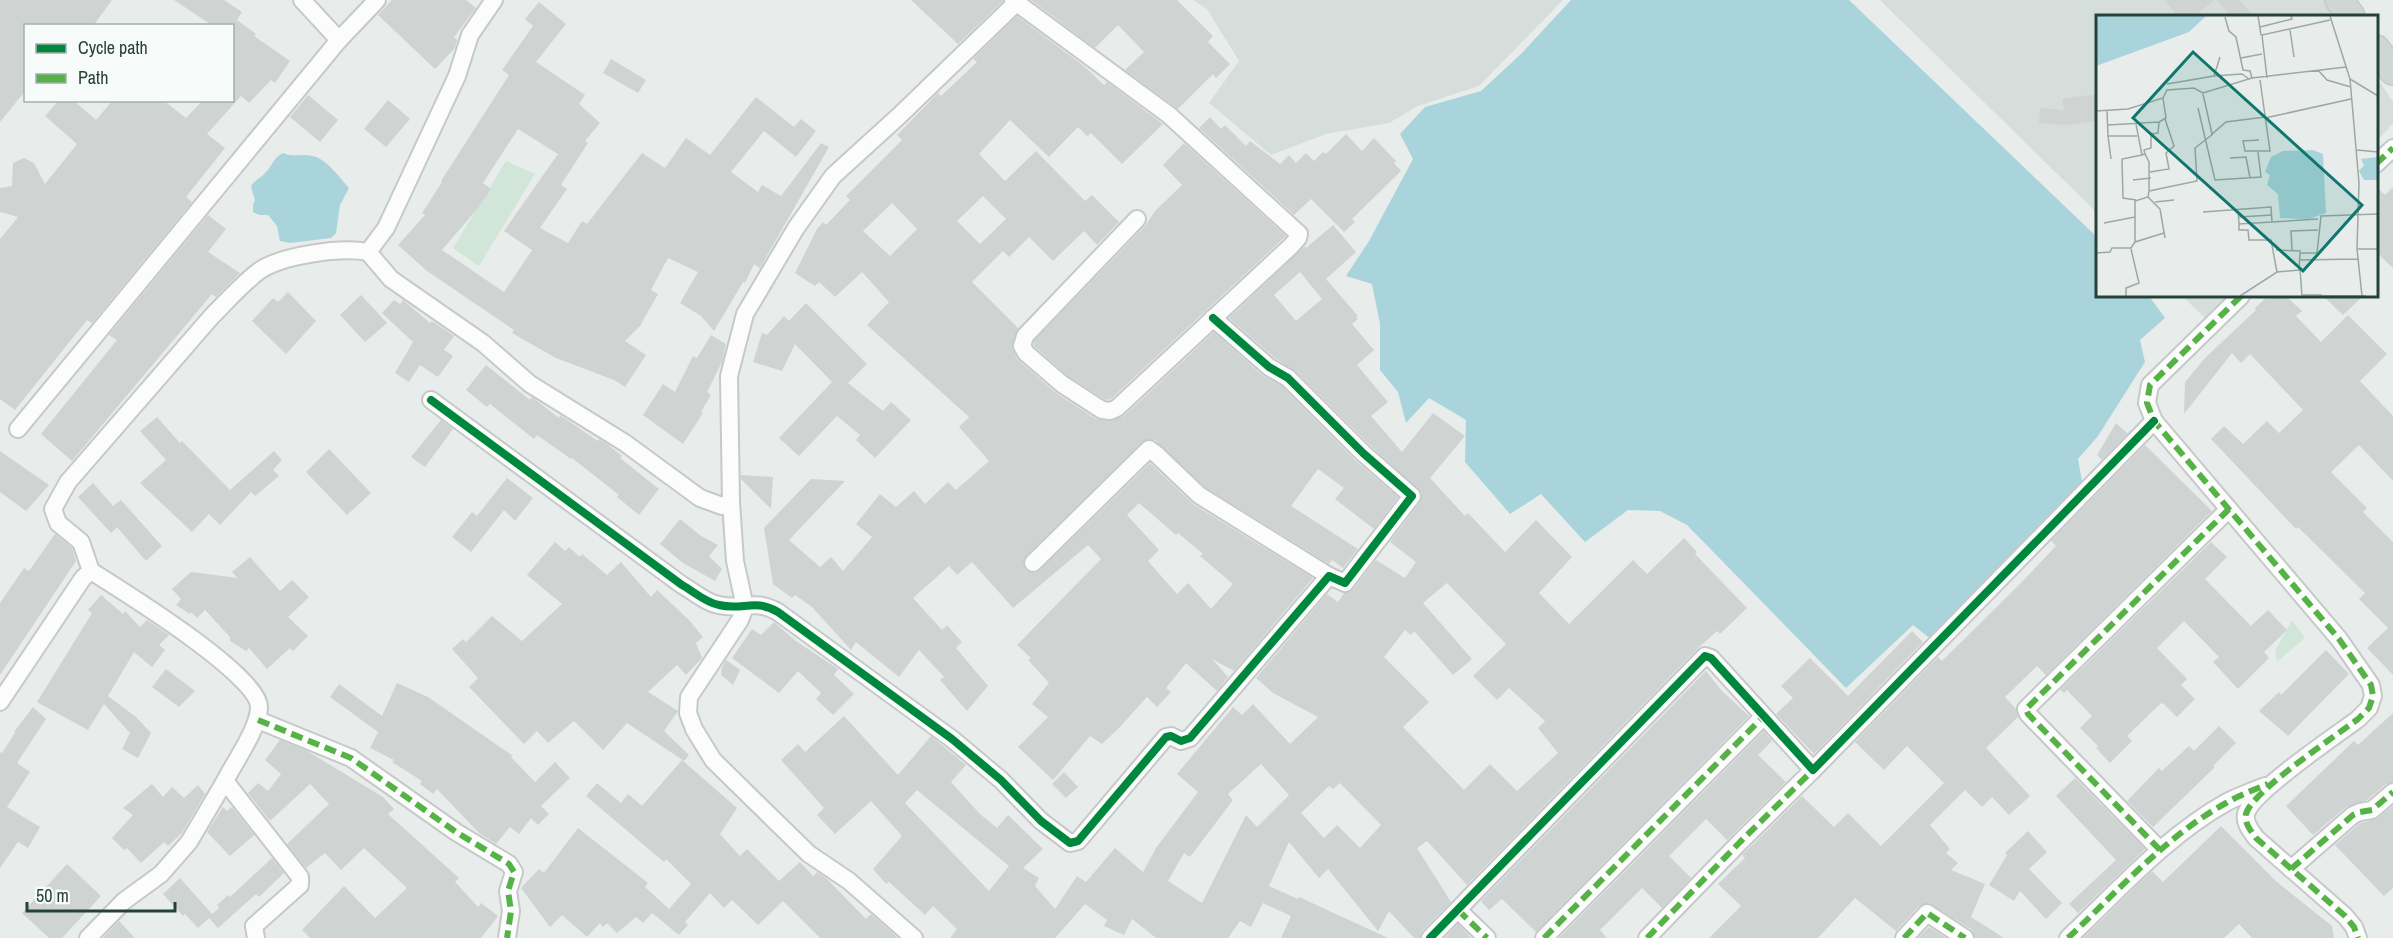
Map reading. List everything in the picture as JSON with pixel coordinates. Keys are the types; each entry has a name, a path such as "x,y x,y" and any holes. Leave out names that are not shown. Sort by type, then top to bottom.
{"main road":[{"path":"2339,0 2350,15"},
{"path":"2378,52 2393,71"}],"street":[{"path":"302,0 339,40"},
{"path":"18,429 339,40 377,0"},
{"path":"368,252 386,228 457,76 470,35 494,0"},
{"path":"914,938 849,881 809,854 713,760 694,729 688,713 689,697 745,607 735,561 731,502 729,376 745,314 796,228 833,176 1022,3 1169,115 1299,234 1299,238 1291,246 1117,408 1110,411 1102,410 1062,384 1022,346 1025,336 1137,219"},
{"path":"2378,162 2393,148"},
{"path":"88,938 124,901 161,874 189,842 258,720 259,704 251,689 226,665 153,611 91,571 81,542 58,523 53,509 68,482 212,316 261,270 298,257 354,249 368,252 391,279 483,343 530,384 625,442 700,498 722,506 731,502"},
{"path":"2240,297 2150,385 2147,404 2154,422 2339,639 2371,685 2373,696 2369,708 2358,719 2276,781 2250,805 2246,816 2248,827 2256,838 2345,916 2354,927 2358,938"},
{"path":"1034,562 1149,449 1199,495 1344,584 1412,494 1363,453 1288,378 1269,367 1213,318"},
{"path":"431,400 682,585 717,605 745,607 758,603 767,605 952,739 1001,780 1041,821 1070,843 1078,842 1166,737 1171,736 1181,741 1190,738 1329,576"},
{"path":"1647,938 2154,422"},
{"path":"2160,850 2028,714 2026,709 2229,509"},
{"path":"0,702 83,578 91,571"},
{"path":"1430,938 1705,656 1711,658 1813,770"},
{"path":"1544,938 1763,717"},
{"path":"258,720 351,759 456,832 509,864 514,872 508,891 511,911 507,938"},
{"path":"225,781 300,878 300,885 254,926 256,938"},
{"path":"2068,938 2160,850 2200,819 2227,802 2276,781"},
{"path":"2291,869 2353,815 2372,810 2393,792"},
{"path":"1458,910 1487,938"},
{"path":"1904,938 1928,913 1965,938"}],"shaded area":[{"path":"1193,0 1563,0 1479,86 1418,106 1389,123 1326,134 1271,155 1209,103 1239,61 1207,9"},
{"path":"1880,0 2329,0 2338,15 2096,15 2096,212"},
{"path":"2378,79 2393,102 2393,123 2378,140"},
{"path":"2183,297 2227,297 2206,319"}],"green space":[{"path":"506,161 535,174 479,266 453,248"},
{"path":"2292,620 2305,638 2277,662 2275,651"}],"water":[{"path":"1571,0 1849,0 2096,236 2096,297 2150,297 2165,318 2140,340 2145,362 2098,436 2078,459 2083,487 1936,643 1913,625 1846,688 1687,525 1660,511 1628,510 1585,542 1541,494 1510,514 1465,462 1466,420 1429,398 1406,423 1398,392 1380,370 1380,324 1372,284 1346,276 1369,241 1413,159 1400,134 1425,107 1481,91 1522,53"},
{"path":"283,153 308,155 322,160 349,188 340,205 336,233 331,238 290,243 280,241 277,226 268,215 253,212 255,200 251,187"}],"building":[{"path":"0,0 112,0 94,24 24,24 24,92 0,122"},
{"path":"174,0 224,0 242,12 237,20 256,34 254,36 290,61 275,83 271,80 249,103 241,96 207,134 225,148 186,197 192,202 92,323 87,320 15,410 0,399 0,239 18,217 0,212 0,188 12,186 13,163 24,158 34,163 45,184 77,144 45,116 57,102 75,102 96,120 111,102 166,102 186,118 201,102 234,102 234,24 210,24"},
{"path":"392,0 466,0 476,8 454,37 457,40 455,48 435,69 378,15"},
{"path":"911,0 1003,0 1003,1 958,44"},
{"path":"1031,0 1177,0 1213,36 1208,42 1230,64 1216,78 1213,74 1178,109 1125,70 1144,52 1118,25 1095,48"},
{"path":"2164,0 2214,0 2196,15 2177,15"},
{"path":"2217,0 2239,0 2252,15 2230,15"},
{"path":"539,2 566,24 536,62 585,95 579,104 600,123 585,141 588,143 561,185 567,189 540,228 568,243 582,221 587,224 642,153 665,168 686,138 710,155 756,97 794,127 801,119 816,131 796,157 764,131 731,172 758,192 762,185 781,196 821,143 829,147 760,268 754,264 745,283 743,282 714,331 701,316 680,303 698,272 668,258 651,290 658,294 640,326 625,341 646,355 625,387 614,380 556,358 512,333 514,330 427,271 398,245 425,215 422,213 441,181 509,75 502,70 533,26 525,19","holes":["518,129 558,154 504,231 532,250 504,292 442,250 491,189 483,183"]},
{"path":"1017,16 1084,66 1104,85 1107,82 1163,124 1122,164 1091,133 1087,136 1078,127 1049,157 1010,120 979,154 1005,181 1036,151 1085,201 1092,195 1119,222 1097,245 1084,231 1053,261 1029,237 1009,257 1003,251 972,282 1018,328 1012,347 1017,359 1056,393 1096,419 1109,421 1124,416 1214,332 1262,375 1282,386 1356,461 1398,497 1374,529 1335,499 1344,488 1318,469 1291,506 1358,549 1343,568 1332,560 1329,564 1205,487 1155,440 1142,442 1026,556 1023,565 1026,571 1035,573 1040,570 1150,463 1193,504 1313,578 1234,671 1212,659 1228,677 1217,691 1186,663 1166,688 1171,692 1157,707 1147,697 1102,744 1090,736 1053,780 1018,747 1048,717 1032,704 1049,683 1028,660 1031,658 1017,645 1101,559 1088,545 1013,608 972,562 957,575 949,566 913,598 942,630 947,625 962,642 956,648 988,686 967,711 940,680 944,677 919,650 899,677 856,642 851,650 812,607 795,595 792,598 773,584 764,528 811,479 845,481 789,540 820,567 831,557 843,571 872,537 856,524 880,494 896,507 914,491 925,504 948,482 956,490 989,461 959,427 969,417 867,325 889,302 862,272 835,297 819,282 815,286 795,273 817,229 823,222 826,225 850,200 846,196 902,140 897,135 938,93 941,96 977,62 973,59","holes":["983,196 1006,219 980,244 957,221","892,203 917,229 890,256 863,231","1139,503 1176,535 1178,533 1203,554 1200,556 1233,584 1211,609 1188,583 1177,594 1148,561 1159,550 1127,515"]},
{"path":"611,59 646,80 638,93 603,73"},
{"path":"2096,94 2096,121 2066,125 2039,123 2040,108 2064,110 2062,99"},
{"path":"308,95 338,120 320,142 290,117"},
{"path":"388,100 410,119 386,147 364,129"},
{"path":"1210,117 1221,129 1225,125 1246,146 1250,141 1280,164 1289,155 1296,163 1306,153 1314,161 1323,152 1326,154 1346,134 1362,151 1374,138 1396,161 1394,163 1401,171 1352,219 1355,222 1344,232 1311,199 1294,215 1199,128"},
{"path":"1184,143 1286,236 1111,399 1106,400 1068,376 1034,346 1034,341 1182,185 1163,165"},
{"path":"2393,187 2393,268 2378,254 2378,188 2385,195"},
{"path":"208,215 226,229 208,252 240,273 216,297 212,294 72,461 41,434 117,340 109,335"},
{"path":"1333,225 1356,252 1326,279 1358,316 1352,324 1374,350 1357,365 1388,402 1371,416 1402,452 1433,413 1465,436 1430,478 1465,516 1468,513 1505,552 1536,520 1572,557 1539,593 1569,624 1633,560 1647,574 1684,538 1697,552 1695,554 1747,608 1720,634 1717,631 1697,649 1467,885 1427,841 1417,848 1451,902 1422,931 1420,938 1414,938 1389,911 1378,931 1328,869 1319,878 1289,842 1269,886 1298,899 1299,897 1388,938 1281,938 1291,916 1263,903 1251,927 1240,921 1228,938 1156,938 1132,919 1124,935 1104,926 1107,920 1085,904 1055,938 950,938 957,929 933,906 925,915 889,882 886,884 873,869 902,836 871,801 835,834 817,815 824,808 781,760 798,744 805,752 844,716 898,775 931,736 966,765 951,782 980,814 997,828 1008,815 1043,849 1023,868 1039,878 1035,886 1055,909 1077,876 1086,882 1115,848 1143,872 1156,848 1198,792 1177,774 1233,707 1242,715 1253,704 1290,744 1318,717 1273,693 1256,678 1327,594 1338,602 1344,593 1353,589 1376,560 1405,578 1416,562 1390,542 1420,502 1422,493 1295,371 1275,358 1229,318 1305,246 1306,248","holes":["1300,272 1322,299 1296,321 1274,295","1447,583 1506,644 1473,676 1497,700 1509,688 1545,721 1538,728 1558,753 1517,791 1490,764 1464,790 1403,727 1429,702 1384,657 1405,630 1411,635 1414,631 1453,675 1472,659 1423,603","1261,764 1289,795 1257,827 1246,815 1202,903 1168,881 1184,853 1190,857 1233,800 1228,794","1340,783 1381,825 1360,848 1337,825 1324,838 1301,813 1329,786 1333,789","917,790 1009,866 989,891 905,803"]},
{"path":"288,292 316,321 286,354 252,321 273,298 278,302"},
{"path":"361,295 387,323 365,342 340,315"},
{"path":"2267,297 2287,297 2302,311 2296,316 2321,342 2348,315 2387,354 2360,381 2393,416 2393,481 2359,445 2331,472 2367,508 2363,512 2393,542 2393,675 2367,648 2388,628 2359,599 2365,593 2298,527 2296,529 2211,439 2224,426 2243,444 2267,421 2279,433 2303,410 2250,354 2241,363 2232,353 2184,414 2185,382 2205,358 2256,310 2255,308"},
{"path":"2324,297 2362,297 2343,315"},
{"path":"394,300 400,304 403,300 430,323 432,321 454,336 444,350 453,356 438,377 420,365 409,382 395,373 413,342 382,313"},
{"path":"806,303 867,364 848,383 883,411 891,402 911,420 875,458 856,440 860,435 837,416 799,456 779,438 832,382 795,344 782,371 753,362 762,333 767,335 784,316 789,321"},
{"path":"711,335 726,344 722,362 707,392 711,395 701,412 703,413 683,444 643,415 663,384 675,392 693,356 697,358"},
{"path":"486,365 530,400 532,397 559,418 560,415 598,441 599,439 607,444 622,456 620,458 659,489 639,515 617,497 619,495 572,458 537,435 534,439 490,404 487,407 466,390"},
{"path":"157,417 180,443 182,441 230,490 274,451 282,460 273,470 279,476 255,496 251,492 220,525 209,514 192,532 140,483 166,460 140,431"},
{"path":"441,420 453,429 425,467 411,457"},
{"path":"2116,423 2127,433 2131,430 2102,460 2097,455"},
{"path":"2145,445 2212,511 2046,675 2037,666 2005,697 2016,709 2018,717 1986,748 2030,796 2009,815 1992,797 1982,807 1965,790 1930,825 1950,849 1946,853 1958,863 1951,870 1985,884 1971,917 2004,938 1975,938 1971,929 1928,903 1919,906 1896,931 1855,898 1818,938 1709,938 1741,906 1718,884 1745,858 1742,855 1802,796 1834,827 1848,813 1881,846 1944,783 1907,746 1884,770 1855,742 1938,657 1942,661 2021,583 2056,546 2051,541"},
{"path":"329,449 371,493 347,515 306,472"},
{"path":"0,451 49,485 26,511 0,492"},
{"path":"741,475 773,477 771,509 741,479"},
{"path":"507,478 533,498 515,521 504,510 471,552 452,537 472,512 477,516"},
{"path":"93,483 113,506 121,500 162,546 146,561 117,527 111,533 78,497"},
{"path":"680,519 701,536 718,545 709,556 722,569 715,581 683,563 660,544"},
{"path":"55,534 72,548 76,561 0,675 0,603 24,568 29,571"},
{"path":"555,542 565,551 569,547 580,557 582,554 607,575 621,562 651,597 657,590 689,620 703,637 696,643 702,658 686,675 677,665 648,692 678,711 664,731 689,755 684,761 627,723 603,750 574,721 548,743 537,731 524,744 469,687 478,678 452,649 463,639 466,642 492,616 522,641 562,604 527,575"},
{"path":"2211,542 2227,557 2205,579 2251,626 2268,610 2287,630 2264,652 2269,658 2238,689 2213,662 2219,657 2184,621 2157,648 2187,679 2181,685 2195,699 2177,717 2163,703 2160,704 2127,736 2132,741 2110,763 2096,748 2098,746 2080,728 2092,716 2067,690 2064,693 2060,690"},
{"path":"250,557 280,591 292,580 309,597 288,617 308,636 293,651 290,648 267,669 249,648 246,651 230,641 230,637 205,610 197,618 191,612 190,614 176,605 181,599 172,589 191,572 238,578 232,572"},
{"path":"101,595 123,614 125,611 140,627 147,620 169,635 159,645 165,650 152,667 134,652 108,696 136,717 151,733 138,758 122,749 130,733 104,704 88,730 37,702 92,613 88,610"},
{"path":"774,622 796,641 838,669 834,675 854,694 833,715 816,699 821,693 798,671 779,693 732,658 752,629 761,635"},
{"path":"1912,631 1923,642 1814,754 1776,714 1793,698 1781,686 1810,658 1848,696"},
{"path":"2326,650 2349,674 2288,736 2259,711 2279,692 2281,695"},
{"path":"726,660 740,670 733,685 721,675"},
{"path":"166,669 195,691 179,707 152,687"},
{"path":"1706,671 1722,691 1749,716 1536,932 1502,899 1489,910 1481,901"},
{"path":"397,683 428,697 513,756 511,757 535,782 555,762 570,778 541,806 549,814 538,825 531,818 519,834 510,827 496,844 479,833 437,789 433,794 420,784 422,781 392,762 394,760 370,748 378,732 330,697 339,684 382,716"},
{"path":"33,707 46,719 17,763 30,772 7,807 40,827 28,848 18,842 0,868 0,752 2,753"},
{"path":"2393,713 2393,782 2386,784 2367,800 2346,807 2313,835 2286,806 2354,741 2358,745"},
{"path":"2219,726 2236,743 2213,766 2215,767 2153,827 2127,801 2159,768 2162,771 2189,746 2194,751"},
{"path":"1764,731 1772,741 1758,755 1786,782 1727,840 1706,819 1669,856 1691,878 1662,908 1642,888 1600,930 1607,938 1559,938"},
{"path":"280,740 307,751 383,797 394,809 388,814 459,878 455,882 478,907 481,903 498,916 481,938 310,938 302,930 344,886 375,918 407,888 364,848 341,870 325,853 306,868 287,844 329,804 310,784 270,821 248,793 258,783 268,791 281,774 265,760"},
{"path":"682,760 737,808 720,834 740,856 747,849 779,881 800,862 813,876 817,872 826,878 866,919 871,914 898,938 820,938 783,901 758,925 732,900 724,908 710,893 685,922 688,925 679,935 652,913 643,923 636,917 617,933 607,923 603,927 600,923 587,937 562,915 550,927 521,888 539,869 544,873 578,828 648,883 645,887 669,909 691,884 666,859 664,862 586,796 597,783 621,803 628,794 642,806"},
{"path":"1064,772 1078,787 1066,798 1052,784"},
{"path":"2075,778 2145,849 2078,913 2069,904 2116,860 2056,796"},
{"path":"152,784 163,797 172,787 184,798 198,785 205,794 182,833 168,846 164,842 141,863 127,848 124,850 112,838 133,815 123,808"},
{"path":"2393,806 2393,888 2384,896 2335,845 2359,824 2378,818"},
{"path":"223,807 227,811 232,807 254,835 230,856 207,832"},
{"path":"2221,826 2277,882 2332,926 2334,938 2252,938 2239,924 2224,938 2083,938 2152,871 2163,882"},
{"path":"2028,831 2047,852 2029,869 2062,903 2046,919 2020,891 2014,901 1989,885 2007,855 2005,853"},
{"path":"272,858 284,873 259,897 256,894 218,928 209,918 198,928 185,914 183,916 163,894 180,878 212,914 219,908 217,905 228,895 230,897"},
{"path":"67,864 101,896 62,938 49,938 22,913"},
{"path":"119,921 135,938 103,938"},
{"path":"1458,924 1471,938 1445,938"},
{"path":"1929,927 1946,938 1918,938"}],"marked path":[{"path":"2378,162 2393,148"},
{"path":"2240,297 2150,385 2147,403 2154,421 2339,639 2371,685 2373,696 2369,708 2358,719 2278,778 2251,804 2246,814 2248,827 2256,838 2345,916 2354,927 2358,938"},
{"path":"2160,850 2028,714 2026,709 2229,509"},
{"path":"1544,938 1763,717"},
{"path":"258,720 351,758 456,832 509,864 514,872 508,891 511,911 507,938"},
{"path":"1647,938 1813,770"},
{"path":"2068,938 2143,865 2183,831 2231,800 2268,784"},
{"path":"2291,869 2353,815 2372,810 2393,792"},
{"path":"1458,910 1487,938"},
{"path":"1904,938 1927,913 1965,938"}],"cycle path":[{"path":"431,400 682,585 709,602 735,607 762,606 778,612 952,739 1001,780 1041,821 1070,843 1078,841 1166,737 1171,736 1181,741 1190,738 1329,576 1345,583 1412,496 1363,453 1288,378 1269,367 1213,318"},
{"path":"1430,938 1705,656 1711,658 1813,770 2154,421"}]}
